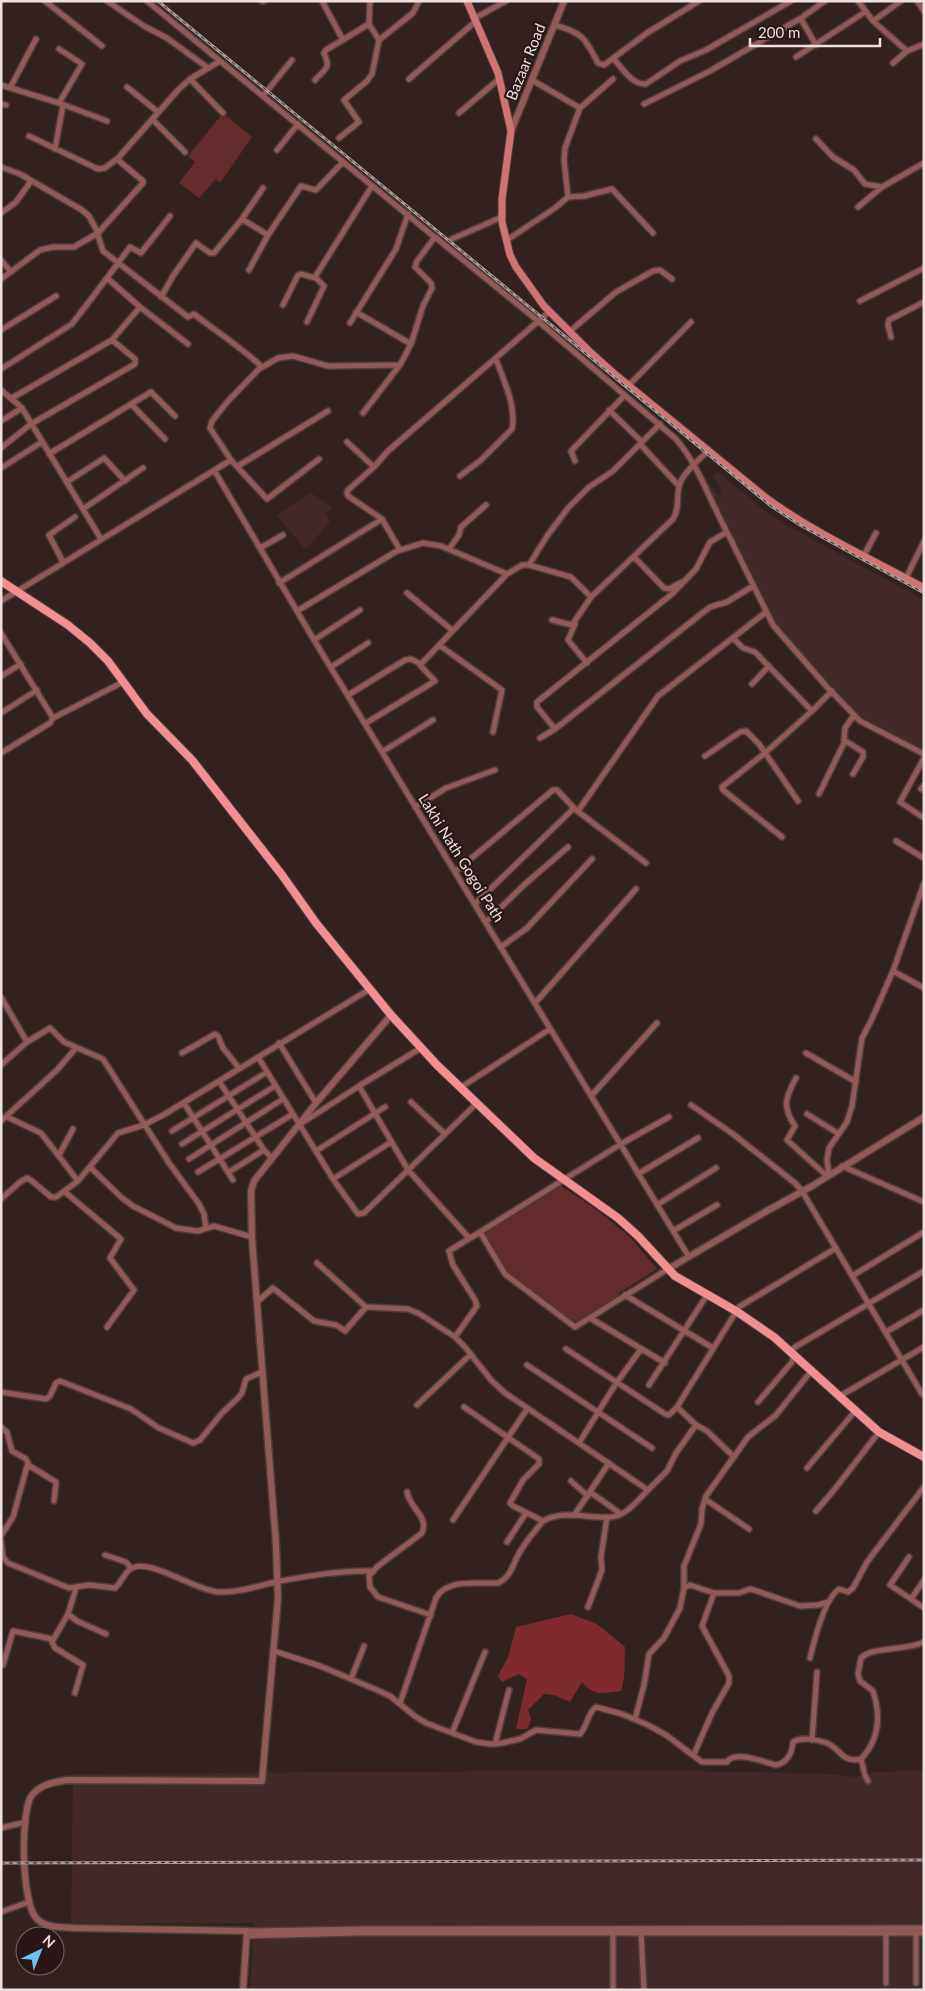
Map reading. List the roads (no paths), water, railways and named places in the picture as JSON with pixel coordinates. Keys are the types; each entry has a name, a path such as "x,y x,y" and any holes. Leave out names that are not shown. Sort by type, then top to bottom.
{"main road":[{"path":"467,1 500,79 510,131 502,216 507,240 516,267 534,294 569,332 629,385 788,514 863,557 924,588"},
{"path":"1,582 55,616 90,643 108,661 153,721 192,760 316,923 370,989 421,1048 460,1088 534,1158 564,1181 589,1195 623,1222 682,1281 736,1311 793,1352 879,1432 924,1457"}],"street":[{"path":"45,1 102,46"},
{"path":"107,1 144,26 167,38 208,68"},
{"path":"147,1 538,321 676,439 688,452 710,501 773,625 863,724 924,754"},
{"path":"322,1 344,40"},
{"path":"370,1 369,24 379,40"},
{"path":"339,138 359,122 343,101 372,74 379,40 413,13 419,1"},
{"path":"409,78 475,19 506,1"},
{"name":"Bazaar Road","path":"510,131 564,1"},
{"path":"554,25 581,35 589,44 600,65 604,65 647,33 699,1"},
{"path":"614,59 631,78 641,84 646,84 680,61 714,46 791,1"},
{"path":"644,104 710,71 801,18 825,1"},
{"path":"858,1 873,21 907,51"},
{"path":"873,21 901,1"},
{"path":"917,1 924,11"},
{"path":"796,57 865,12"},
{"path":"801,18 816,45"},
{"path":"314,80 329,64 325,51 369,24"},
{"path":"10,88 36,39"},
{"path":"893,64 907,51 924,44"},
{"path":"55,149 61,104 82,64 59,49"},
{"path":"263,96 292,60"},
{"path":"29,136 102,169 118,158 190,79 220,61"},
{"path":"190,79 223,113"},
{"path":"459,113 500,79"},
{"path":"568,196 564,160 565,148 580,108 614,79"},
{"path":"532,80 580,108"},
{"path":"1,86 61,104 107,121"},
{"path":"126,87 158,112"},
{"path":"152,119 185,152"},
{"path":"277,150 298,124"},
{"path":"816,140 833,157 854,170 865,184 882,186"},
{"path":"1,279 40,250 53,246 78,245 98,232 143,183 118,158"},
{"path":"249,270 268,236 301,186 316,190 343,162"},
{"path":"858,207 882,186 924,163"},
{"path":"1,167 20,174 82,210 89,216 98,232 103,252 188,317 194,314 234,345 245,351 262,367"},
{"path":"1,213 16,202 31,181"},
{"path":"315,278 372,186"},
{"path":"161,297 177,269 196,243 210,253 214,253 242,219 262,188"},
{"path":"507,240 555,208 568,196 584,196 612,189 652,233"},
{"path":"350,323 396,249 408,214"},
{"path":"1,369 72,324 130,247 142,253 170,216"},
{"path":"452,238 502,216"},
{"path":"242,219 268,236"},
{"path":"363,413 400,365 411,344 422,306 432,288 431,283 415,265 435,238"},
{"path":"1,260 11,272"},
{"path":"860,301 924,268"},
{"path":"569,332 616,292 653,271 660,270 672,279"},
{"path":"283,305 298,276 301,274 315,278 324,285 307,322"},
{"path":"107,278 188,344"},
{"path":"1,330 56,296"},
{"path":"891,337 888,325 889,320 924,302"},
{"path":"12,398 112,340 140,306"},
{"path":"356,312 411,344"},
{"path":"400,550 382,519 347,494 348,490 374,467 399,440 549,312"},
{"path":"629,385 691,322"},
{"path":"1,448 31,424 135,364 135,359 112,340"},
{"path":"319,459 267,499 231,460 210,428 212,421 228,401 262,367 278,358 286,356 328,366 400,365"},
{"path":"460,476 481,460 512,429 512,410 496,359"},
{"path":"1,390 22,408 101,539"},
{"path":"50,454 151,392 175,416"},
{"path":"575,461 571,452 625,395"},
{"path":"131,404 165,439"},
{"path":"1,421 22,408"},
{"path":"609,410 679,486"},
{"path":"238,466 328,411"},
{"path":"529,565 547,536 568,508 589,487 613,471 660,424"},
{"path":"1,468 42,442"},
{"path":"347,442 374,467"},
{"path":"587,663 568,640 579,614 591,597 662,531 677,512 679,486 694,464 709,450"},
{"path":"66,482 104,458 125,481"},
{"path":"1,601 231,460"},
{"path":"83,509 143,468"},
{"name":"Lakhi Nath Gogoi Path","path":"214,470 314,640 689,1257"},
{"path":"448,549 459,534 461,527 486,505"},
{"path":"64,562 49,535 75,517"},
{"path":"280,582 382,519"},
{"path":"555,729 536,704 659,605 696,569 710,542 727,532"},
{"path":"863,557 876,533"},
{"path":"260,548 283,535"},
{"path":"906,578 924,541"},
{"path":"297,611 400,550 428,543 448,549 507,574"},
{"path":"634,557 666,589 686,580"},
{"path":"420,665 507,574 522,565 529,565 571,577 591,597"},
{"path":"540,738 555,729 710,607 730,600 752,586"},
{"path":"407,593 452,630"},
{"path":"314,640 360,610"},
{"path":"475,904 576,810 658,696 766,612"},
{"path":"552,620 569,625 575,623"},
{"path":"1,633 53,718"},
{"path":"733,638 742,648 755,652 812,711"},
{"path":"332,667 368,643"},
{"path":"439,645 502,690 493,732"},
{"path":"348,694 404,660 411,659 420,665 435,681 366,723"},
{"path":"1,676 21,664"},
{"path":"752,684 769,666"},
{"path":"1,753 50,723 53,718 123,682"},
{"path":"1,713 37,690"},
{"path":"782,837 722,788 765,753 832,692"},
{"path":"819,794 844,740 845,728 854,716"},
{"path":"382,752 433,720"},
{"path":"705,756 743,731 749,733 798,801"},
{"path":"844,740 864,752 863,758 853,774"},
{"path":"924,758 900,802 924,818"},
{"path":"415,807 446,788 495,770"},
{"path":"455,872 556,789 576,810 646,864"},
{"path":"896,841 924,858"},
{"path":"486,922 524,885 568,847"},
{"path":"501,946 527,928 592,859"},
{"path":"828,1175 827,1160 829,1148 849,1116 862,1038 892,971 924,883"},
{"path":"535,1003 636,889"},
{"path":"892,971 924,988"},
{"path":"1,1199 27,1178 50,1197 56,1197 65,1192 90,1168 118,1133 144,1125 184,1103 279,1043 370,989"},
{"path":"1,997 27,1042"},
{"path":"391,1014 272,1158 254,1181 251,1191 252,1237 278,1582 262,1781 67,1780 52,1782 39,1788 32,1795 27,1806 26,1822 25,1887 34,1916 38,1920 56,1927 247,1933 386,1931 886,1931 924,1933"},
{"path":"591,1096 657,1022"},
{"path":"1,1065 27,1042 50,1028 64,1042 103,1059 169,1164 199,1204 204,1214 206,1228"},
{"path":"460,1088 550,1029"},
{"path":"182,1053 215,1034 218,1036 222,1047 239,1068"},
{"path":"279,1043 316,1103"},
{"path":"1,1121 57,1070 76,1048"},
{"path":"299,1125 421,1048"},
{"path":"806,1053 856,1082"},
{"path":"258,1057 333,1179 355,1212 361,1214 477,1103"},
{"path":"172,1131 267,1072"},
{"path":"796,1078 786,1098 788,1117 795,1126 787,1140 828,1175"},
{"path":"219,1081 264,1150 272,1158"},
{"path":"182,1144 275,1086"},
{"path":"359,1086 408,1170 469,1238"},
{"path":"189,1159 283,1098"},
{"path":"411,1102 445,1134"},
{"path":"184,1103 233,1180"},
{"path":"690,1105 733,1134 795,1183 802,1191 922,1394"},
{"path":"316,1151 385,1107"},
{"path":"198,1172 293,1114"},
{"path":"807,1114 839,1134"},
{"path":"7,1116 40,1133 59,1154 78,1181"},
{"path":"455,1337 476,1306 475,1300 453,1264 449,1251 564,1181 620,1144 668,1117"},
{"path":"480,1232 501,1268 512,1280 575,1327 668,1269 924,1117"},
{"path":"59,1154 73,1129"},
{"path":"638,1174 698,1138"},
{"path":"333,1179 391,1142"},
{"path":"228,1172 264,1150"},
{"path":"842,1166 924,1202"},
{"path":"90,1168 122,1198 145,1213 180,1229 198,1231 215,1226 252,1237"},
{"path":"657,1205 716,1168"},
{"path":"65,1192 121,1239 110,1258 134,1290 107,1327"},
{"path":"673,1230 717,1205"},
{"path":"852,1276 924,1232"},
{"path":"566,1349 669,1415 677,1407 736,1311 745,1302 836,1248"},
{"path":"316,1263 366,1307 414,1310 455,1337 496,1385 527,1409 648,1490"},
{"path":"758,1402 792,1362 795,1346 924,1271"},
{"path":"258,1301 265,1297 272,1288 314,1321 336,1325 345,1331 366,1307"},
{"path":"625,1295 713,1348"},
{"path":"649,1385 665,1363 707,1295"},
{"path":"886,1332 924,1310"},
{"path":"590,1318 665,1363"},
{"path":"840,1396 924,1346"},
{"path":"580,1443 617,1382 641,1349"},
{"path":"417,1405 471,1354"},
{"path":"527,1365 652,1448"},
{"path":"635,1719 644,1685 649,1654 664,1638 680,1608 684,1588 684,1566 701,1524 705,1500 748,1437 776,1415 812,1370"},
{"path":"1,1392 46,1399 49,1398 56,1383 60,1381 131,1408 160,1428 193,1443 200,1440 222,1413 238,1398 246,1379 262,1372"},
{"path":"464,1407 540,1461 522,1480 510,1502 526,1513 543,1521 575,1514 607,1517 621,1514 667,1471 676,1453 696,1425"},
{"path":"677,1407 734,1457"},
{"path":"453,1520 527,1409"},
{"path":"807,1468 856,1410"},
{"path":"1,1427 7,1432 12,1451 26,1459 28,1465 13,1517 1,1536"},
{"path":"816,1511 879,1432"},
{"path":"575,1514 609,1463"},
{"path":"28,1465 56,1482 54,1501"},
{"path":"571,1481 621,1514"},
{"path":"810,1658 817,1631 828,1602 837,1590 848,1592 853,1588 868,1562 924,1487"},
{"path":"407,1492 409,1501 424,1520 425,1526 422,1533 385,1560 369,1576 370,1588 378,1598 430,1615"},
{"path":"705,1500 749,1529"},
{"path":"506,1542 526,1513"},
{"path":"588,1607 602,1570 601,1557 607,1517"},
{"path":"400,1703 430,1615 441,1590 447,1586 498,1584 503,1581 510,1572 520,1551 543,1521"},
{"path":"1,1540 3,1557 8,1563 69,1588 89,1585 115,1588 131,1568 141,1566 152,1568 211,1591 221,1592 334,1573 374,1571"},
{"path":"105,1555 126,1562 131,1568"},
{"path":"910,1557 890,1585 924,1608"},
{"path":"911,1599 924,1580"},
{"path":"684,1588 690,1585 714,1593 739,1593 750,1589 800,1606 818,1605 828,1602"},
{"path":"75,1693 83,1665 55,1648 52,1639 68,1614 76,1588"},
{"path":"694,1754 712,1713 729,1683 729,1676 702,1626 714,1593"},
{"path":"68,1614 77,1621 106,1634"},
{"path":"3,1665 13,1631 52,1639"},
{"path":"868,1781 862,1759 875,1740 877,1724 876,1700 873,1691 862,1684 858,1678 860,1658 868,1653 911,1648 924,1642"},
{"path":"351,1679 364,1646"},
{"path":"274,1650 383,1693 400,1703 421,1720 476,1742 495,1744 520,1738 536,1730 580,1734 596,1707 635,1719 666,1735 694,1754 702,1762 726,1762 728,1759 738,1756 776,1765 786,1760 792,1749 793,1742 798,1739 829,1744 844,1758 862,1759"},
{"path":"452,1733 485,1652"},
{"path":"812,1740 817,1672"},
{"path":"495,1744 509,1690"},
{"path":"1,1828 26,1822"},
{"path":"1,1912 29,1902"},
{"path":"886,1931 924,1928"},
{"path":"613,1931 613,1988"},
{"path":"641,1931 644,1990"},
{"path":"886,1931 886,1983"},
{"path":"243,1990 247,1933"},
{"path":"916,1933 916,1983"}],"railway":[{"path":"158,1 771,506 800,525 924,593"},
{"path":"1,1863 924,1860"}]}
